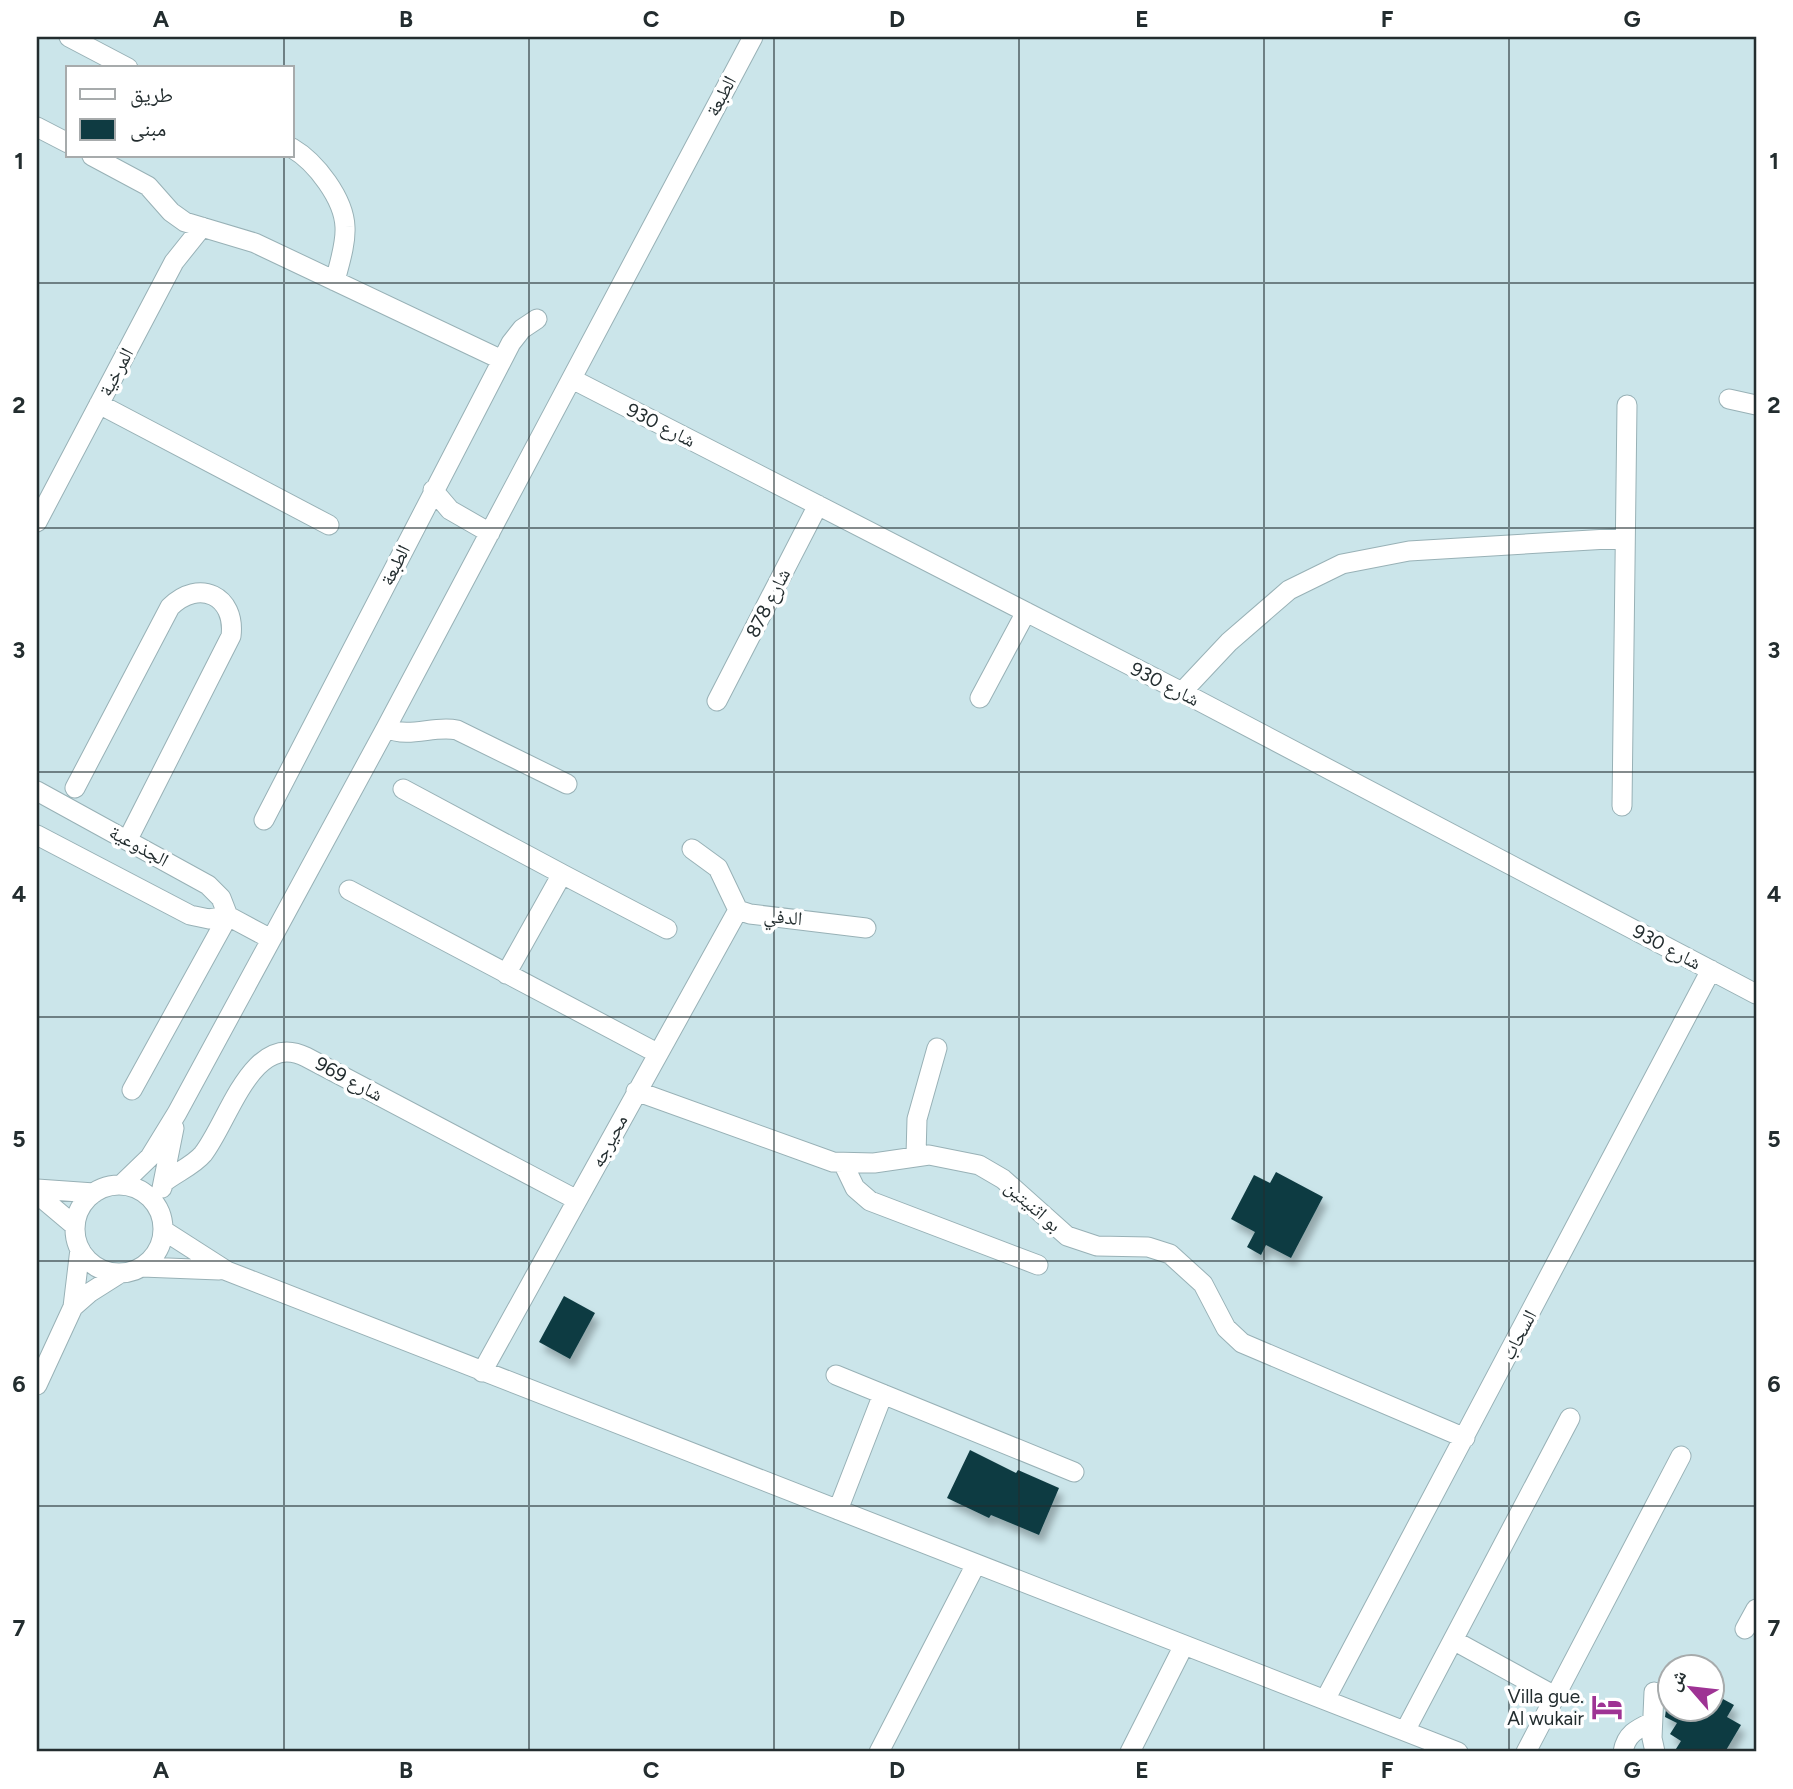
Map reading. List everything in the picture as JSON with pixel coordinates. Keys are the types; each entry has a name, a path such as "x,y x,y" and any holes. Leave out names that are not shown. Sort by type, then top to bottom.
{"street":[{"path":"69,37 124,66"},
{"name":"الطبعة","path":"177,1113 386,729 753,37"},
{"path":"37,127 66,142"},
{"path":"294,149 307,157 328,180 346,226 335,281"},
{"path":"96,158 148,186 178,218 242,237 502,360"},
{"name":"المرخية","path":"37,522 174,262 202,227"},
{"name":"الطبعة","path":"264,820 502,360 516,335 537,319"},
{"name":"شارع 930","path":"572,379 1182,692 1756,993"},
{"path":"1729,399 1756,405"},
{"path":"99,404 329,525"},
{"path":"1622,806 1627,405"},
{"path":"433,490 450,510 490,533"},
{"name":"شارع 878","path":"717,701 818,505"},
{"path":"1182,692 1229,642 1289,590 1342,564 1409,551 1625,538"},
{"path":"75,788 170,607 187,594 198,592 218,598 230,615 231,636 128,839"},
{"path":"980,698 1026,612"},
{"path":"386,729 411,733 441,728 457,730 567,784"},
{"path":"403,789 667,929"},
{"name":"الجذوعية","path":"37,791 128,839 215,891 228,916 271,939"},
{"name":"الجذوعية","path":"37,835 190,915 209,919 228,916"},
{"name":"الدفي","path":"692,849 718,868 738,910 750,914 866,928"},
{"path":"506,974 562,874"},
{"path":"349,890 657,1053"},
{"name":"محيرجه","path":"482,1372 738,910"},
{"path":"132,1090 228,916"},
{"name":"السحاب","path":"1325,1700 1712,970"},
{"path":"916,1155 917,1119 937,1048"},
{"name":"شارع 969","path":"163,1183 203,1153 259,1062 276,1051 287,1050 306,1057 577,1200"},
{"name":"بو اثنيتين","path":"636,1091 814,1157 843,1163 874,1163 916,1155 954,1158 991,1171 1054,1227 1082,1242 1112,1248 1148,1247 1170,1254 1203,1284 1226,1328 1242,1343 1465,1438"},
{"path":"142,1267 158,1251 163,1183 177,1113"},
{"path":"121,1185 150,1157 177,1113"},
{"path":"843,1163 855,1188 870,1201 1038,1265"},
{"path":"37,1385 73,1307 80,1249 75,1226 81,1207 94,1193 107,1186 121,1185 144,1192 162,1220 227,1271"},
{"path":"37,1192 94,1193"},
{"path":"37,1192 75,1226"},
{"path":"80,1249 96,1267 119,1274"},
{"path":"73,1307 119,1274 142,1267 184,1266 227,1271 1458,1752"},
{"path":"836,1375 1074,1472"},
{"path":"838,1510 883,1394"},
{"path":"1405,1731 1570,1418"},
{"path":"1526,1752 1681,1456"},
{"path":"879,1752 976,1564"},
{"path":"1745,1629 1756,1609"},
{"path":"1453,1640 1555,1696"},
{"path":"1130,1752 1184,1645"},
{"path":"1654,1692 1652,1722 1655,1752"},
{"path":"1623,1752 1633,1731 1652,1722"}],"building":[{"path":"1276,1172 1323,1197 1291,1258 1266,1245 1261,1255 1247,1247 1255,1232 1231,1219 1254,1175 1270,1183"},
{"path":"564,1296 595,1313 570,1359 539,1342"},
{"path":"970,1450 1016,1473 1018,1470 1059,1488 1039,1535 991,1515 989,1518 947,1498"},
{"path":"1727,1701 1734,1705 1727,1717"},
{"path":"1727,1717 1741,1725 1725,1752 1674,1752 1681,1741 1670,1734 1677,1723 1675,1722 1727,1722"}],"place":[{"name":"Villa gue. Al wukair","path":"1607,1707"}]}
